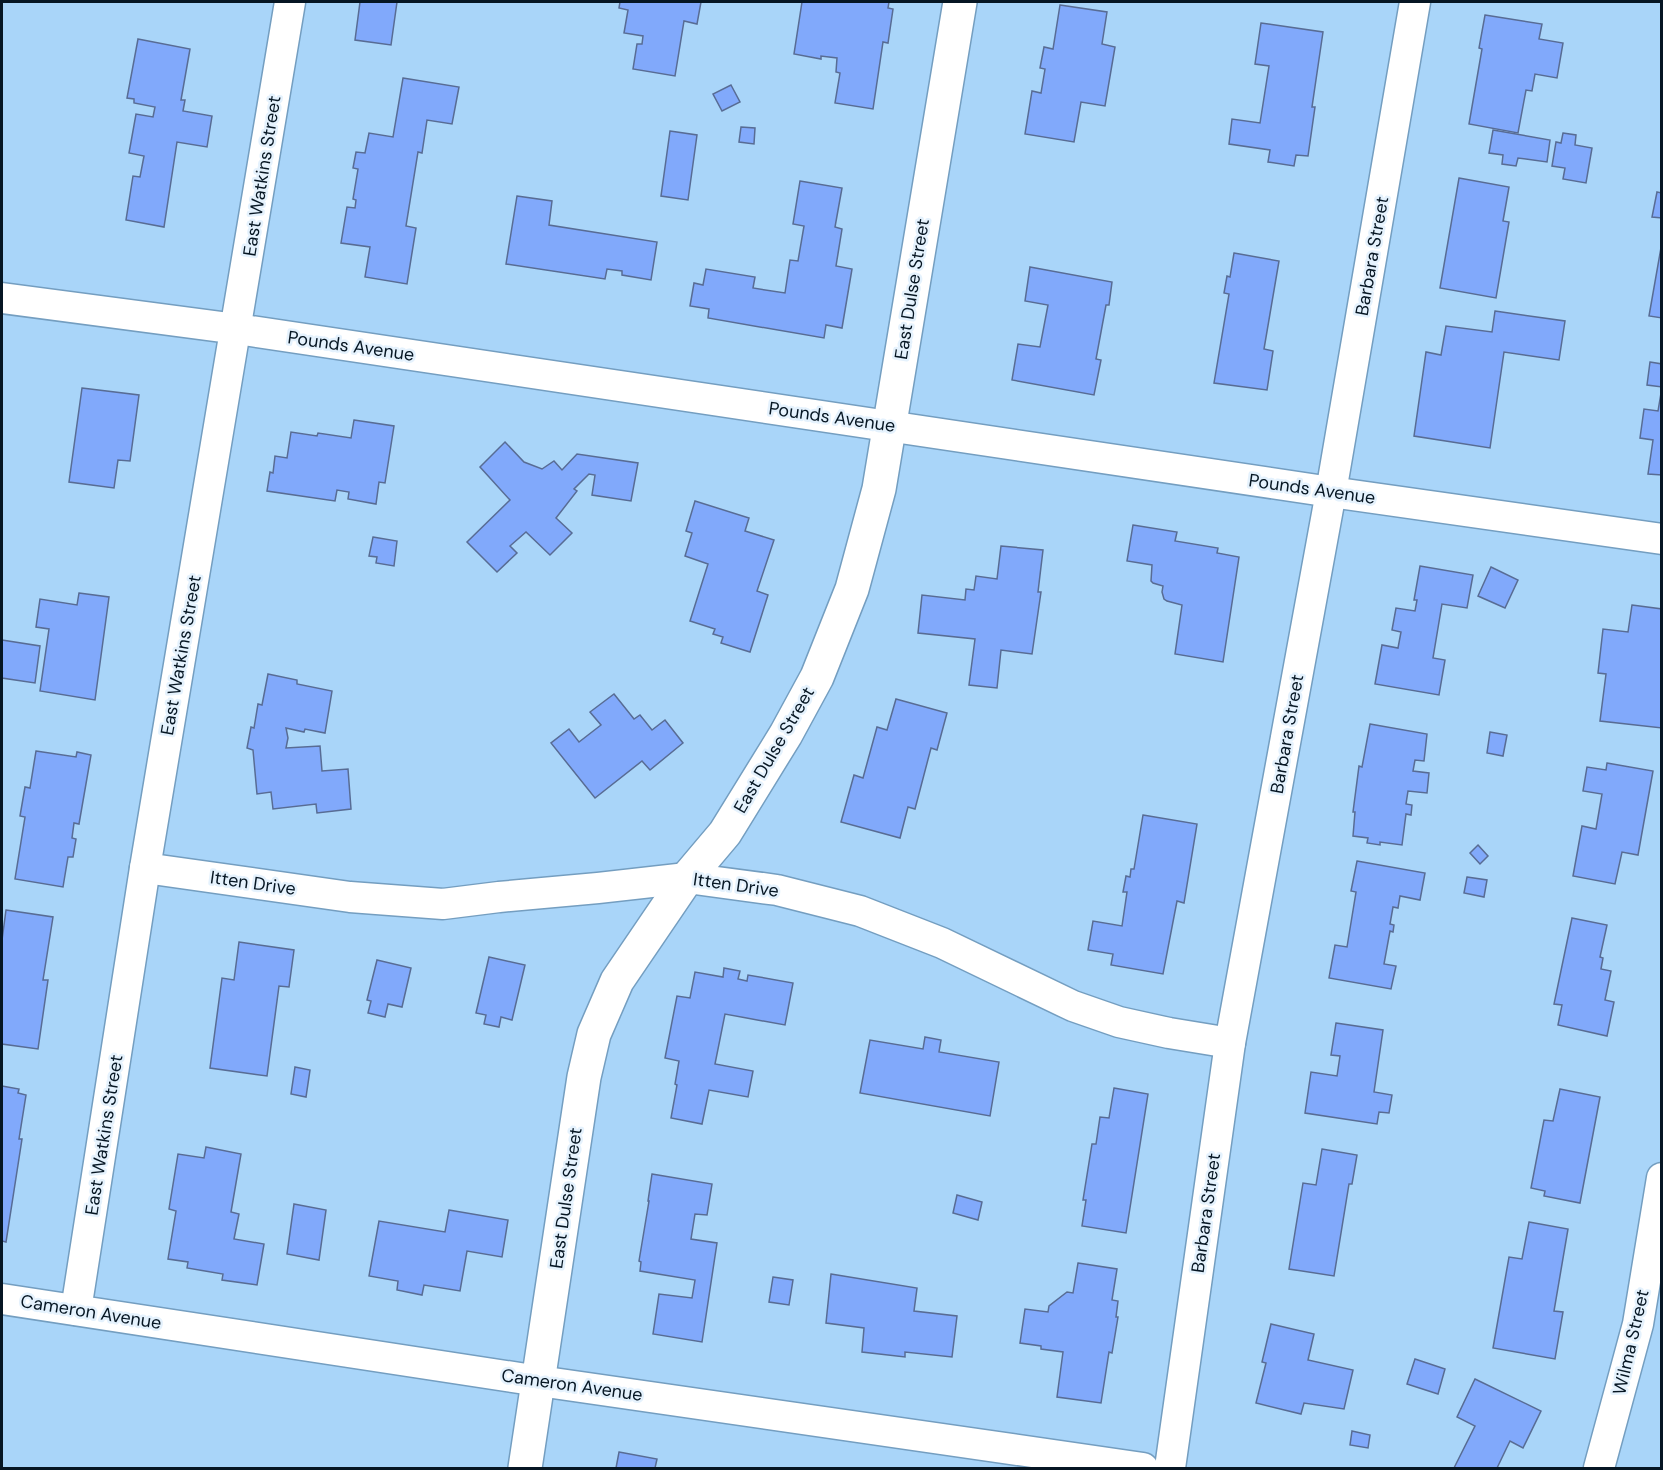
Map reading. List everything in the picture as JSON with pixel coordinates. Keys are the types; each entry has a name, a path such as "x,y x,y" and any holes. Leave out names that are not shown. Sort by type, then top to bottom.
{"street":[{"name":"East Watkins Street","path":"76,1310 146,868 290,2"},
{"name":"East Dulse Street","path":"525,1468 584,1077 594,1034 617,981 687,878 725,833 786,734 817,677 852,589 879,489 960,2"},
{"name":"Barbara Street","path":"1170,1468 1230,1043 1331,492 1415,2"},
{"name":"Pounds Avenue","path":"2,298 237,329 1662,539"},
{"name":"Itten Drive","path":"146,868 350,897 443,904 687,878 777,890 860,910 942,943 1072,1006 1100,1016 1159,1031 1230,1043"},
{"name":"Wilma Street","path":"1599,1468 1638,1324 1662,1178"},
{"name":"Cameron Avenue","path":"2,1299 539,1381 1143,1468"}],"building":[{"path":"360,2 397,2 391,45 355,40"},
{"path":"620,2 701,2 697,24 684,21 675,76 633,69 637,44 642,44 643,36 624,33 628,10 619,8"},
{"path":"802,2 889,2 888,8 893,9 888,43 883,42 873,109 835,103 840,73 836,72 837,58 821,56 821,59 794,54"},
{"path":"1060,5 1107,12 1102,44 1115,47 1105,106 1081,102 1074,142 1025,134 1032,91 1041,93 1045,69 1040,68 1044,47 1053,49"},
{"path":"1485,15 1542,24 1539,39 1563,43 1557,78 1535,74 1532,91 1526,90 1518,133 1469,124 1482,49 1479,48"},
{"path":"1261,23 1323,32 1312,107 1315,107 1308,156 1296,155 1294,166 1268,162 1270,150 1229,144 1232,119 1260,123 1269,66 1255,64"},
{"path":"138,39 190,49 181,100 185,100 183,111 212,116 207,147 177,142 164,227 126,220 133,176 140,177 144,156 129,153 136,114 153,117 155,107 134,103 134,99 127,98"},
{"path":"403,78 459,87 452,124 427,120 422,153 418,152 406,226 416,228 407,284 365,277 370,247 341,243 347,207 355,208 356,200 353,199 358,169 353,168 356,152 365,153 369,133 393,137"},
{"path":"731,85 740,102 722,111 713,94"},
{"path":"741,127 755,128 754,144 739,142"},
{"path":"1493,130 1550,140 1547,162 1518,158 1516,166 1502,164 1503,155 1489,153"},
{"path":"670,131 697,135 688,200 661,196"},
{"path":"1563,133 1576,135 1575,145 1592,148 1586,183 1563,179 1565,168 1552,166 1556,142 1561,143"},
{"path":"1459,178 1509,187 1503,221 1509,222 1496,298 1440,288"},
{"path":"800,181 842,188 835,227 842,229 836,266 852,269 842,328 826,325 824,338 708,318 709,309 690,306 694,283 703,285 706,269 755,277 753,288 785,293 790,260 798,261 804,226 793,224"},
{"path":"1657,192 1662,193 1662,218 1652,217"},
{"path":"517,196 552,201 549,225 657,242 651,280 622,275 622,271 607,269 605,279 506,264"},
{"path":"1662,242 1662,318 1649,316"},
{"path":"1234,253 1279,261 1264,349 1273,351 1267,390 1214,383 1229,294 1224,293 1227,276 1230,277"},
{"path":"1030,267 1112,282 1096,359 1101,360 1094,395 1012,380 1018,344 1040,347 1048,305 1025,301"},
{"path":"1495,311 1565,321 1559,360 1504,352 1490,448 1414,436 1426,352 1441,355 1446,326 1492,332"},
{"path":"1650,362 1662,364 1662,387 1647,385"},
{"path":"1662,387 1662,475 1648,474 1653,440 1640,438 1644,409 1658,411"},
{"path":"82,388 139,395 130,461 118,460 114,488 69,482"},
{"path":"354,420 394,426 385,483 379,482 376,504 348,499 349,492 337,490 335,501 267,491 270,472 273,473 275,456 287,458 291,432 351,438"},
{"path":"505,442 524,462 542,469 554,461 562,470 577,454 638,463 631,501 592,495 595,475 589,474 574,489 577,491 556,518 572,533 550,555 526,532 510,546 517,553 497,572 467,542 510,500 480,467"},
{"path":"695,501 749,518 745,531 774,540 757,591 768,595 750,652 721,643 723,637 713,634 715,629 690,621 708,564 685,556 692,533 686,531"},
{"path":"1133,525 1177,532 1175,541 1218,548 1217,553 1239,557 1223,662 1175,654 1182,605 1164,599 1163,586 1151,581 1152,565 1127,561"},
{"path":"373,537 397,541 394,566 376,563 377,557 369,556"},
{"path":"1001,546 1043,550 1038,592 1041,592 1032,654 1001,650 997,688 969,685 975,639 918,633 922,595 965,600 966,589 974,590 976,576 997,579"},
{"path":"1420,566 1473,575 1467,608 1442,604 1433,658 1445,660 1439,695 1375,684 1382,645 1398,648 1401,632 1392,630 1396,608 1415,611 1417,600 1414,600"},
{"path":"1491,567 1518,580 1505,608 1478,596"},
{"path":"79,593 109,597 95,700 40,691 49,629 36,627 40,599 77,605"},
{"path":"1632,605 1662,609 1662,728 1600,721 1606,674 1598,673 1603,629 1628,632"},
{"path":"2,640 40,646 35,683 2,678"},
{"path":"268,674 297,680 297,684 332,691 325,733 286,728 288,738 286,748 320,746 322,771 348,769 351,809 317,813 316,804 273,809 271,792 257,794 253,750 247,748 251,727 254,728 258,704 262,705"},
{"path":"614,694 634,719 640,715 652,730 665,720 683,743 650,770 642,761 595,798 551,743 569,729 579,742 601,725 590,712"},
{"path":"896,699 947,713 937,750 931,748 915,809 908,807 900,838 841,822 854,775 863,778 877,727 887,730"},
{"path":"1370,724 1427,734 1424,761 1415,760 1413,771 1429,773 1427,793 1408,791 1406,804 1412,805 1411,815 1406,814 1402,845 1367,843 1368,838 1353,836 1355,812 1353,812 1359,766 1362,767"},
{"path":"1490,732 1507,735 1503,756 1487,753"},
{"path":"36,751 76,757 77,752 91,755 79,824 74,823 72,838 76,839 73,857 68,857 63,887 15,879 25,817 20,816 25,787 30,788"},
{"path":"1607,763 1653,771 1638,855 1622,852 1615,884 1573,876 1582,826 1596,829 1602,794 1583,791 1587,767 1606,770"},
{"path":"1143,815 1197,824 1184,903 1177,901 1163,974 1111,965 1113,954 1088,950 1093,921 1122,926 1127,892 1123,892 1126,876 1130,877 1131,869 1134,869"},
{"path":"1478,845 1488,856 1480,864 1470,853"},
{"path":"1357,861 1425,873 1420,900 1400,896 1398,908 1393,907 1390,924 1394,925 1393,932 1390,931 1384,964 1396,966 1391,989 1329,978 1335,945 1347,947 1356,892 1351,891"},
{"path":"1467,877 1487,880 1484,897 1464,893"},
{"path":"6,910 53,917 43,980 48,980 38,1049 2,1044 2,940"},
{"path":"1572,918 1607,925 1600,957 1603,958 1601,969 1611,971 1605,1000 1614,1002 1607,1036 1558,1025 1562,1005 1554,1004"},
{"path":"239,942 294,950 289,987 279,986 267,1076 210,1068 222,978 234,980"},
{"path":"489,957 525,965 512,1020 501,1017 499,1027 484,1024 486,1015 476,1013"},
{"path":"377,960 411,968 402,1007 388,1004 385,1017 368,1013 371,1001 367,1000"},
{"path":"724,968 740,971 738,979 747,981 748,975 793,983 785,1025 725,1014 715,1064 753,1071 748,1097 709,1090 702,1124 671,1118 679,1061 665,1058 677,996 690,998 695,972 723,977"},
{"path":"1336,1023 1383,1030 1374,1092 1392,1095 1389,1113 1379,1112 1377,1124 1305,1113 1311,1072 1337,1076 1340,1056 1331,1055"},
{"path":"925,1037 941,1040 939,1052 999,1062 990,1116 860,1093 870,1040 923,1049"},
{"path":"295,1067 310,1070 306,1097 291,1094"},
{"path":"2,1086 19,1089 18,1093 26,1095 19,1139 22,1139 6,1242 2,1241"},
{"path":"1114,1088 1148,1094 1126,1233 1082,1226 1086,1200 1083,1200 1092,1144 1096,1144 1100,1117 1109,1118"},
{"path":"1560,1089 1600,1097 1580,1203 1544,1196 1545,1191 1531,1188 1544,1120 1553,1121"},
{"path":"206,1147 241,1154 231,1212 239,1214 234,1239 264,1244 257,1285 222,1280 223,1274 187,1268 188,1262 168,1259 176,1211 169,1209 178,1154 204,1158"},
{"path":"1322,1149 1357,1155 1352,1184 1349,1184 1334,1276 1289,1269 1303,1183 1316,1185"},
{"path":"652,1174 712,1184 707,1215 695,1214 691,1239 717,1243 702,1342 653,1334 659,1294 692,1298 695,1280 640,1271 641,1262 639,1261"},
{"path":"957,1195 982,1202 978,1220 953,1213"},
{"path":"294,1204 326,1210 319,1260 287,1254"},
{"path":"449,1210 508,1220 502,1257 467,1251 460,1291 424,1285 422,1295 397,1290 398,1281 369,1276 379,1221 445,1232"},
{"path":"1529,1222 1568,1229 1554,1311 1563,1312 1555,1359 1493,1348 1509,1257 1522,1259"},
{"path":"1078,1263 1117,1269 1112,1300 1118,1301 1116,1317 1118,1317 1112,1353 1109,1352 1101,1403 1057,1397 1063,1352 1020,1343 1025,1309 1048,1312 1049,1306 1067,1292 1073,1293"},
{"path":"831,1274 917,1288 914,1311 957,1316 952,1357 905,1352 905,1357 862,1352 864,1328 826,1323"},
{"path":"773,1277 793,1280 789,1305 769,1302"},
{"path":"1271,1324 1314,1334 1308,1360 1353,1370 1344,1409 1304,1403 1301,1414 1256,1403 1266,1363 1262,1362"},
{"path":"1415,1359 1445,1369 1438,1394 1407,1384"},
{"path":"1475,1379 1541,1411 1523,1448 1510,1441 1497,1468 1454,1468 1475,1426 1457,1417"},
{"path":"1352,1431 1370,1435 1368,1448 1350,1445"},
{"path":"619,1452 657,1459 655,1468 616,1468"}]}
